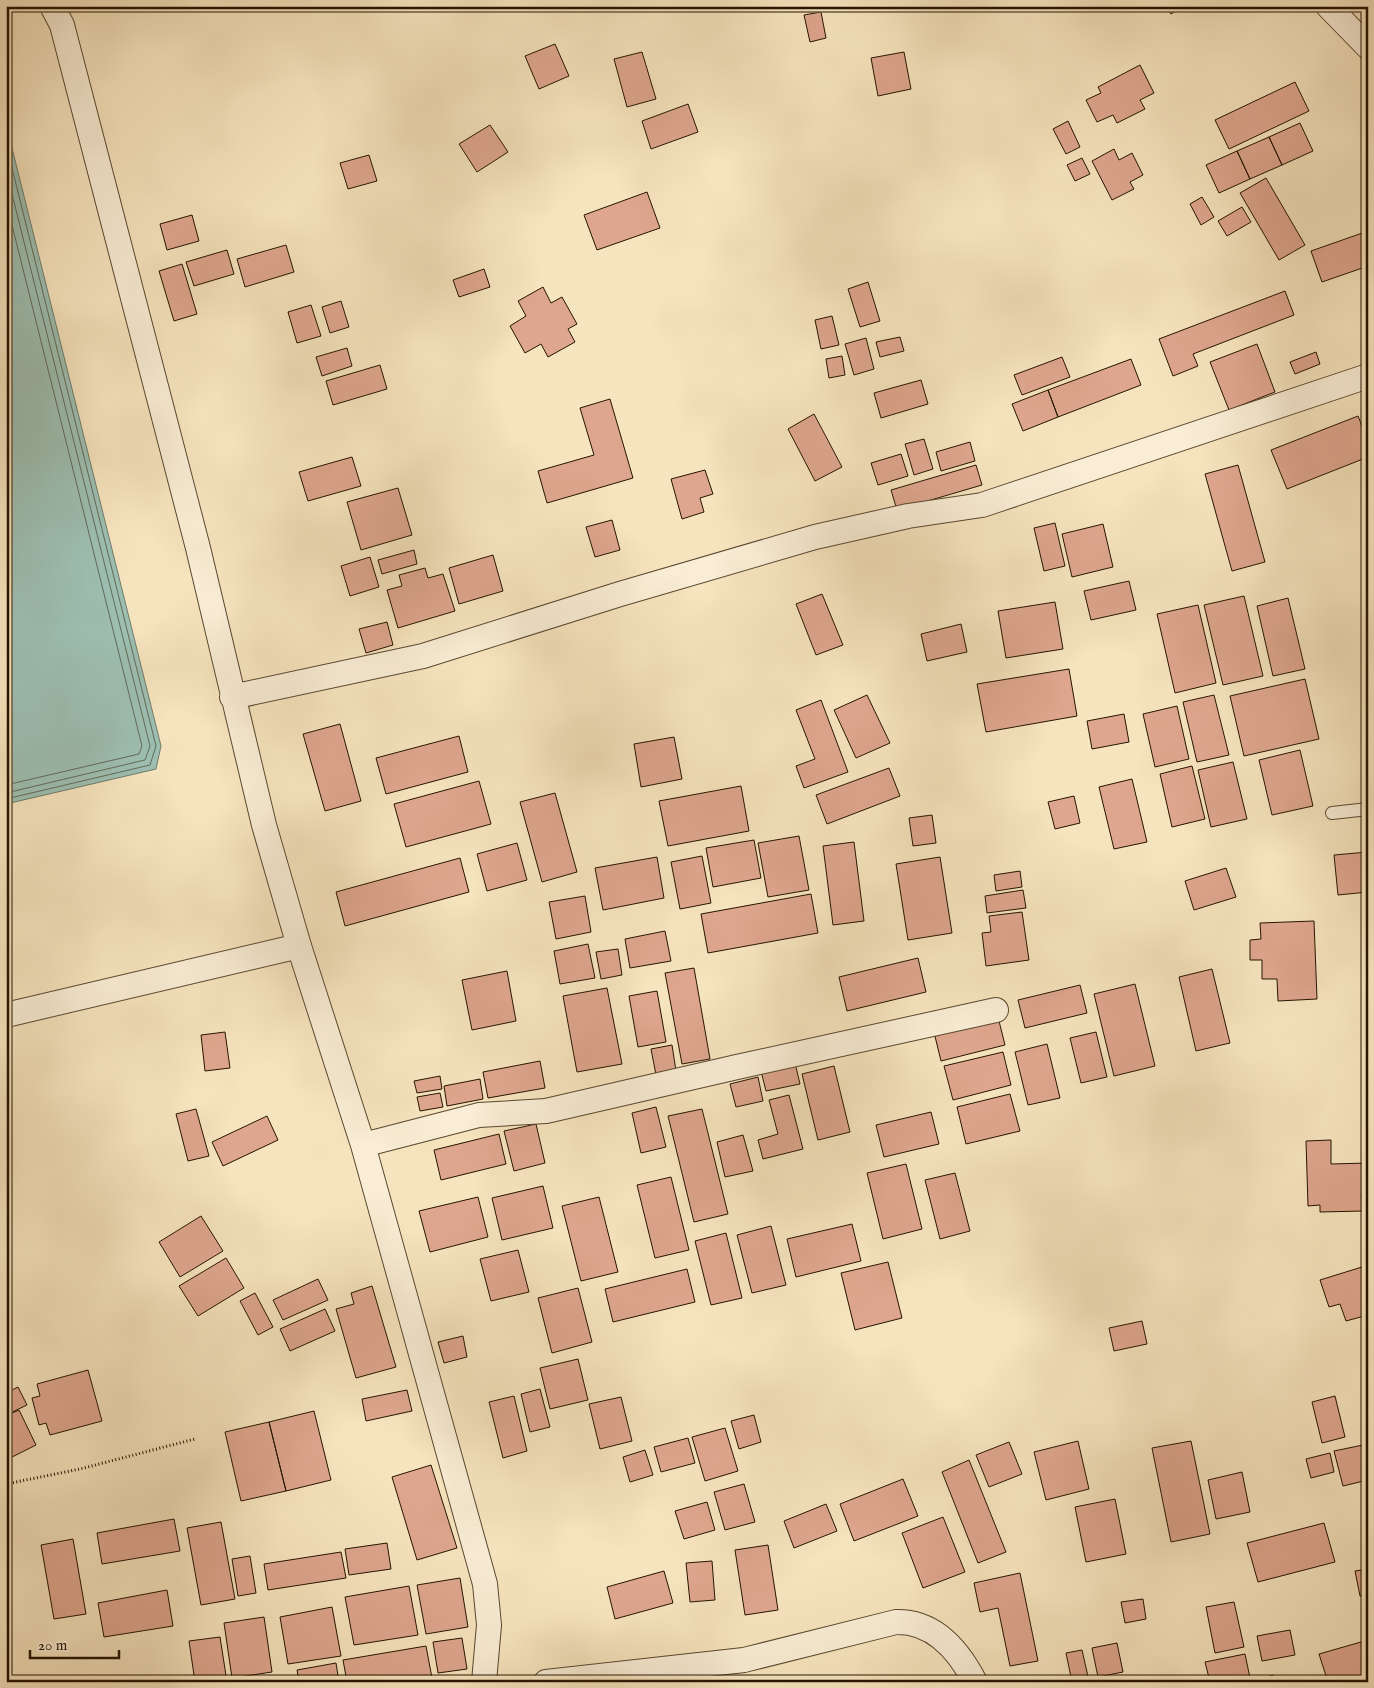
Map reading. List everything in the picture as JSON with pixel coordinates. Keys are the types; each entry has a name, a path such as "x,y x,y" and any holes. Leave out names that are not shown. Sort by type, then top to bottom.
{"street":[{"path":"52,6 62,25 198,548 264,825 299,946 363,1145 485,1584 489,1626 484,1682"},
{"path":"1328,6 1368,47"},
{"path":"232,697 423,656 620,594 816,538 908,516 982,505 1368,376"},
{"path":"6,1016 299,946"},
{"path":"363,1145 479,1115 546,1111 996,1010"},
{"path":"546,1682 744,1660 896,1622 907,1622 922,1626 937,1634 965,1663 975,1682"}],"lane":[{"path":"1332,813 1368,809"}],"path":[{"path":"6,1484 80,1469 196,1439"}],"water":[{"path":"6,124 161,746 156,769 6,804"}],"building":[{"path":"1166,6 1184,6 1171,14"},
{"path":"821,12 826,38 810,42 804,15"},
{"path":"555,44 569,76 539,89 525,56"},
{"path":"642,52 656,99 627,107 614,59"},
{"path":"904,52 911,89 878,96 871,58"},
{"path":"1140,65 1154,93 1140,100 1145,109 1117,123 1113,115 1097,122 1086,100 1101,93 1098,87"},
{"path":"1295,82 1309,111 1229,149 1215,120"},
{"path":"688,104 698,132 651,149 642,121"},
{"path":"1068,121 1080,147 1066,154 1053,129"},
{"path":"1300,123 1313,151 1282,165 1269,137"},
{"path":"490,125 508,152 477,172 459,144"},
{"path":"1269,137 1282,165 1250,179 1237,151"},
{"path":"1114,149 1119,160 1132,153 1143,175 1130,182 1134,189 1112,200 1092,161"},
{"path":"1237,151 1250,179 1219,193 1206,165"},
{"path":"369,155 377,181 348,189 340,163"},
{"path":"1082,158 1090,174 1075,181 1067,165"},
{"path":"1266,178 1305,245 1279,260 1240,193"},
{"path":"647,192 660,228 597,250 584,215"},
{"path":"1202,197 1214,217 1201,225 1190,204"},
{"path":"1242,207 1251,222 1227,236 1218,221"},
{"path":"192,215 199,241 167,250 160,224"},
{"path":"1368,231 1368,266 1322,282 1311,251"},
{"path":"286,245 294,272 245,287 237,259"},
{"path":"227,250 234,274 194,286 186,262"},
{"path":"182,264 197,314 174,321 159,271"},
{"path":"484,269 490,287 459,297 453,280"},
{"path":"868,282 880,321 860,327 848,289"},
{"path":"543,287 551,303 562,297 577,324 568,329 575,342 548,357 541,344 525,353 510,326 526,316 518,301"},
{"path":"1285,291 1294,315 1193,354 1198,366 1173,376 1159,339"},
{"path":"341,301 349,327 330,333 322,307"},
{"path":"311,305 321,336 297,343 288,312"},
{"path":"832,316 839,345 821,349 815,320"},
{"path":"900,337 904,351 880,357 876,342"},
{"path":"866,338 874,369 854,375 845,344"},
{"path":"1257,344 1275,392 1229,410 1210,362"},
{"path":"347,348 352,366 322,376 316,357"},
{"path":"1316,352 1320,364 1295,374 1290,362"},
{"path":"842,356 845,375 829,378 826,359"},
{"path":"1062,357 1070,377 1022,395 1014,375"},
{"path":"1131,359 1141,385 1058,417 1048,390"},
{"path":"380,365 387,389 333,405 326,381"},
{"path":"921,380 928,404 881,418 874,393"},
{"path":"1048,390 1058,417 1023,431 1012,404"},
{"path":"610,399 633,478 547,503 538,471 594,455 580,408"},
{"path":"814,414 842,467 815,481 788,429"},
{"path":"1358,416 1368,441 1368,457 1287,489 1271,450"},
{"path":"924,439 933,469 914,475 905,444"},
{"path":"970,442 975,461 941,471 936,452"},
{"path":"901,454 908,476 878,485 871,463"},
{"path":"352,457 361,486 308,501 299,472"},
{"path":"976,465 982,485 897,510 891,490"},
{"path":"1238,465 1265,562 1232,571 1205,474"},
{"path":"705,470 713,494 700,498 704,512 682,519 671,479"},
{"path":"398,488 412,535 361,550 347,502"},
{"path":"612,520 620,550 595,557 586,527"},
{"path":"1055,523 1065,566 1044,571 1034,528"},
{"path":"1103,524 1113,567 1072,577 1062,534"},
{"path":"414,550 417,564 382,574 378,560"},
{"path":"493,555 503,591 459,604 449,568"},
{"path":"370,557 379,587 350,596 341,566"},
{"path":"425,568 428,578 443,574 455,611 398,628 387,590 402,586 399,575"},
{"path":"1129,581 1136,610 1091,620 1084,591"},
{"path":"822,594 843,645 816,655 796,604"},
{"path":"1244,596 1263,676 1223,685 1204,605"},
{"path":"1288,598 1305,669 1273,676 1257,606"},
{"path":"1055,602 1063,649 1006,658 998,611"},
{"path":"1198,605 1216,683 1175,693 1157,614"},
{"path":"387,622 393,645 366,653 359,629"},
{"path":"961,624 967,652 927,661 921,634"},
{"path":"1069,669 1077,716 986,732 977,684"},
{"path":"1305,679 1319,739 1244,756 1230,696"},
{"path":"867,695 890,743 856,758 834,710"},
{"path":"1214,695 1229,755 1197,762 1183,702"},
{"path":"821,700 848,772 804,788 796,766 815,759 796,710"},
{"path":"1177,706 1189,759 1155,767 1143,714"},
{"path":"1124,714 1129,742 1092,749 1087,721"},
{"path":"340,724 361,801 325,811 303,734"},
{"path":"459,736 468,772 386,794 376,758"},
{"path":"674,737 682,779 641,787 634,744"},
{"path":"1300,750 1313,806 1272,815 1259,760"},
{"path":"1233,762 1247,819 1211,827 1198,770"},
{"path":"1192,766 1205,819 1172,827 1160,774"},
{"path":"889,768 900,796 827,824 816,795"},
{"path":"1132,779 1147,842 1114,849 1099,787"},
{"path":"479,781 491,824 406,847 394,804"},
{"path":"741,786 749,831 668,846 659,801"},
{"path":"555,793 577,872 542,882 520,802"},
{"path":"1074,796 1080,823 1055,829 1048,802"},
{"path":"932,815 936,843 913,846 909,818"},
{"path":"799,836 809,890 768,897 758,843"},
{"path":"754,840 761,878 713,887 706,848"},
{"path":"854,842 864,921 833,925 823,846"},
{"path":"517,843 527,880 487,891 477,854"},
{"path":"1368,852 1368,892 1338,895 1334,855"},
{"path":"702,856 711,903 680,909 671,862"},
{"path":"657,857 664,898 603,910 595,868"},
{"path":"940,857 952,933 908,940 896,864"},
{"path":"460,858 469,892 345,926 336,892"},
{"path":"1226,868 1236,897 1194,910 1185,881"},
{"path":"1020,871 1022,887 996,891 994,875"},
{"path":"1023,890 1026,908 987,913 985,896"},
{"path":"811,894 818,933 708,953 701,914"},
{"path":"585,896 591,932 556,939 549,902"},
{"path":"1022,912 1029,960 986,966 982,933 991,932 989,916"},
{"path":"1314,921 1317,999 1278,1001 1277,979 1262,979 1262,960 1250,960 1250,940 1261,939 1260,923"},
{"path":"665,931 671,961 630,968 625,939"},
{"path":"588,944 595,978 560,984 554,951"},
{"path":"618,949 622,975 601,979 596,952"},
{"path":"918,958 926,992 847,1011 839,977"},
{"path":"694,968 710,1059 682,1064 665,973"},
{"path":"1212,969 1230,1043 1196,1051 1179,977"},
{"path":"507,971 516,1021 472,1030 462,980"},
{"path":"1135,984 1155,1066 1114,1076 1094,994"},
{"path":"1080,985 1087,1013 1025,1028 1018,1000"},
{"path":"607,988 622,1064 577,1072 563,996"},
{"path":"657,991 666,1042 638,1047 629,996"},
{"path":"997,1013 1005,1045 941,1061 933,1028"},
{"path":"225,1032 230,1068 205,1071 201,1035"},
{"path":"1096,1032 1107,1077 1081,1083 1070,1038"},
{"path":"1047,1044 1060,1098 1028,1105 1015,1052"},
{"path":"672,1045 676,1071 656,1075 651,1049"},
{"path":"1003,1052 1011,1085 953,1100 944,1066"},
{"path":"540,1061 545,1088 488,1098 483,1072"},
{"path":"795,1063 800,1084 766,1091 761,1071"},
{"path":"834,1066 850,1132 818,1140 802,1074"},
{"path":"440,1076 442,1089 417,1093 414,1081"},
{"path":"758,1077 763,1101 736,1107 730,1084"},
{"path":"480,1079 483,1099 447,1106 444,1086"},
{"path":"440,1093 443,1107 420,1111 417,1097"},
{"path":"1010,1094 1020,1131 966,1144 957,1107"},
{"path":"789,1095 803,1149 763,1159 758,1140 778,1134 769,1100"},
{"path":"656,1107 666,1147 641,1153 632,1113"},
{"path":"196,1109 209,1156 188,1161 176,1114"},
{"path":"702,1109 728,1214 694,1222 668,1116"},
{"path":"931,1112 939,1144 884,1157 876,1125"},
{"path":"267,1116 278,1140 223,1166 212,1142"},
{"path":"536,1124 545,1163 514,1171 504,1131"},
{"path":"499,1134 506,1164 441,1180 434,1150"},
{"path":"743,1135 753,1171 725,1177 717,1142"},
{"path":"1331,1140 1331,1164 1368,1163 1368,1194 1362,1194 1363,1211 1320,1212 1320,1205 1308,1206 1306,1141"},
{"path":"906,1164 922,1229 883,1239 867,1173"},
{"path":"955,1173 970,1231 940,1239 925,1180"},
{"path":"671,1177 689,1250 655,1258 637,1185"},
{"path":"543,1186 553,1228 502,1240 492,1198"},
{"path":"478,1197 488,1237 430,1252 419,1211"},
{"path":"599,1197 618,1272 581,1281 562,1206"},
{"path":"201,1216 223,1251 180,1277 159,1242"},
{"path":"852,1224 861,1261 796,1277 787,1239"},
{"path":"771,1226 786,1285 752,1293 737,1235"},
{"path":"726,1233 742,1298 711,1305 695,1241"},
{"path":"518,1250 529,1292 491,1301 480,1259"},
{"path":"226,1258 244,1288 198,1316 179,1286"},
{"path":"888,1262 902,1318 855,1330 841,1273"},
{"path":"1362,1267 1368,1285 1368,1315 1346,1321 1340,1304 1329,1307 1320,1280"},
{"path":"687,1269 695,1302 613,1322 605,1289"},
{"path":"318,1279 328,1300 283,1320 273,1300"},
{"path":"372,1286 396,1367 356,1378 336,1309 354,1304 351,1293"},
{"path":"578,1288 592,1342 552,1353 538,1298"},
{"path":"255,1293 273,1327 258,1335 240,1301"},
{"path":"325,1309 335,1331 290,1351 280,1329"},
{"path":"1142,1321 1147,1344 1114,1351 1109,1328"},
{"path":"463,1336 467,1357 444,1363 438,1342"},
{"path":"578,1359 588,1400 550,1409 540,1368"},
{"path":"88,1370 102,1421 50,1435 46,1423 39,1425 32,1398 40,1396 37,1384"},
{"path":"18,1387 27,1405 6,1415 6,1393"},
{"path":"540,1389 550,1427 530,1432 521,1394"},
{"path":"407,1390 412,1411 366,1421 362,1399"},
{"path":"514,1396 527,1451 503,1458 489,1402"},
{"path":"1335,1396 1345,1437 1322,1443 1312,1402"},
{"path":"621,1397 632,1441 600,1449 589,1404"},
{"path":"19,1410 36,1445 6,1460 6,1416"},
{"path":"314,1411 331,1480 286,1491 269,1422"},
{"path":"754,1415 761,1442 739,1449 731,1421"},
{"path":"269,1422 286,1491 241,1501 225,1432"},
{"path":"725,1428 738,1471 705,1481 692,1437"},
{"path":"688,1438 695,1463 661,1472 654,1447"},
{"path":"1078,1441 1089,1489 1046,1500 1034,1452"},
{"path":"1191,1441 1210,1534 1171,1542 1152,1448"},
{"path":"1009,1442 1022,1474 989,1487 976,1455"},
{"path":"1368,1444 1368,1480 1343,1486 1334,1451"},
{"path":"645,1450 653,1475 630,1482 623,1457"},
{"path":"1330,1453 1334,1472 1311,1478 1306,1459"},
{"path":"969,1460 1006,1552 978,1563 942,1472"},
{"path":"431,1465 457,1548 417,1560 392,1477"},
{"path":"1242,1472 1250,1512 1216,1519 1208,1480"},
{"path":"903,1479 918,1516 854,1541 840,1504"},
{"path":"744,1484 755,1522 725,1530 714,1492"},
{"path":"1115,1499 1126,1554 1086,1562 1075,1507"},
{"path":"707,1502 715,1530 684,1539 675,1511"},
{"path":"826,1504 837,1531 794,1548 784,1521"},
{"path":"943,1517 965,1572 923,1588 902,1533"},
{"path":"174,1519 180,1551 102,1564 97,1533"},
{"path":"221,1522 235,1599 201,1605 187,1528"},
{"path":"1324,1523 1335,1562 1258,1582 1247,1543"},
{"path":"73,1539 86,1614 54,1619 41,1545"},
{"path":"387,1543 391,1569 349,1575 345,1549"},
{"path":"768,1545 778,1610 745,1615 735,1550"},
{"path":"341,1552 346,1578 268,1590 264,1564"},
{"path":"250,1556 256,1593 238,1596 232,1559"},
{"path":"712,1561 715,1600 690,1602 686,1563"},
{"path":"1368,1569 1368,1595 1360,1596 1355,1571"},
{"path":"664,1571 673,1603 615,1619 607,1587"},
{"path":"1020,1573 1038,1661 1010,1666 998,1608 980,1612 974,1583"},
{"path":"460,1578 468,1627 426,1634 417,1585"},
{"path":"409,1586 418,1635 354,1645 345,1597"},
{"path":"167,1590 173,1626 104,1637 98,1603"},
{"path":"1143,1599 1146,1619 1125,1623 1121,1602"},
{"path":"1234,1602 1244,1647 1215,1653 1206,1607"},
{"path":"332,1607 341,1656 288,1664 280,1617"},
{"path":"264,1617 272,1672 232,1678 224,1623"},
{"path":"1290,1630 1295,1655 1262,1661 1257,1636"},
{"path":"220,1637 227,1682 195,1682 189,1641"},
{"path":"462,1638 467,1669 438,1673 433,1642"},
{"path":"1368,1640 1368,1682 1353,1682 1352,1680 1328,1682 1319,1654"},
{"path":"1117,1643 1123,1672 1098,1677 1092,1648"},
{"path":"426,1646 432,1678 410,1682 347,1682 343,1660"},
{"path":"1082,1650 1089,1681 1072,1682 1066,1653"},
{"path":"1245,1654 1250,1678 1233,1682 1210,1682 1205,1662"},
{"path":"336,1663 339,1682 299,1682 297,1670"},
{"path":"1273,1675 1275,1682 1252,1682"}]}
